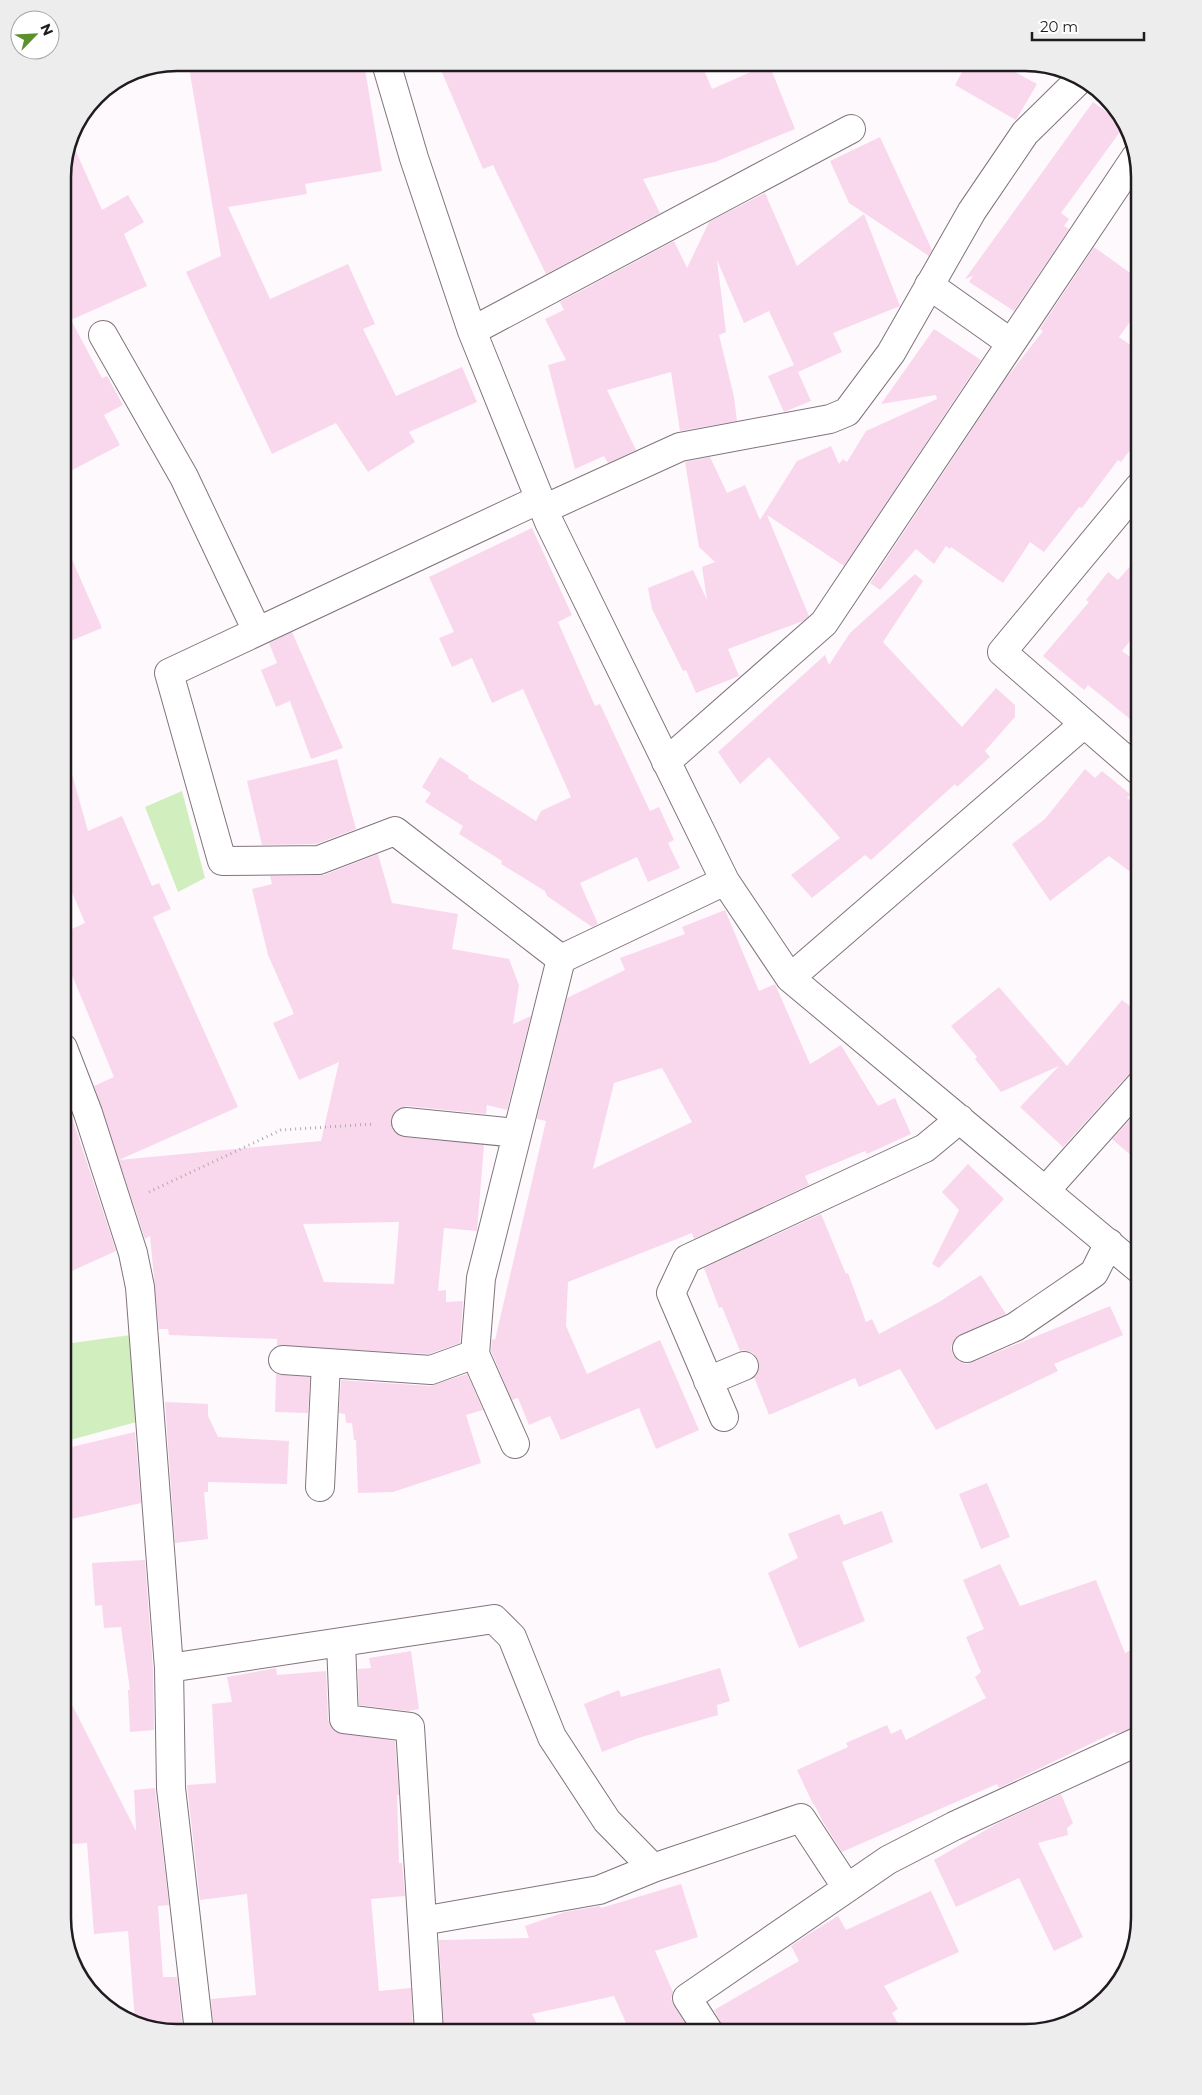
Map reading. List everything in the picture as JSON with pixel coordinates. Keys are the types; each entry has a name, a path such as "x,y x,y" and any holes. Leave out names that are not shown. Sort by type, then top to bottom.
{"street":[{"path":"388,71 414,158 472,331 542,504 725,881 790,978 1131,1261"},
{"path":"561,959 395,831 318,860 222,861 169,673 542,504 680,447 830,419 847,412 891,353 972,211 1025,133 1075,84"},
{"path":"472,331 851,129"},
{"path":"666,762 824,623 1130,165"},
{"path":"929,286 1011,343"},
{"path":"103,335 184,477 257,632"},
{"path":"1131,498 1002,652 1131,763"},
{"path":"790,978 1084,724"},
{"path":"561,959 725,881"},
{"path":"515,1444 475,1354 481,1278 561,959"},
{"path":"71,1069 88,1113 133,1253 140,1287 168,1668 171,1788 198,2024"},
{"path":"1046,1190 1131,1096"},
{"path":"724,1417 671,1293 687,1259 925,1148 960,1119"},
{"path":"406,1122 517,1133"},
{"path":"967,1348 1015,1327 1094,1272 1109,1243"},
{"path":"282,1360 431,1370 475,1354"},
{"path":"320,1487 326,1363"},
{"path":"708,1382 744,1366"},
{"path":"168,1668 494,1619 512,1637 552,1736 607,1821 653,1868"},
{"path":"341,1643 344,1719 410,1726 428,2024"},
{"path":"704,2024 686,1998 888,1860 954,1826 1131,1745"},
{"path":"422,1921 599,1890 653,1868 801,1818 847,1888"}],"path":[{"path":"117,1207 280,1130 406,1122"}],"green space":[{"path":"182,791 205,878 178,892 145,807"},
{"path":"138,1334 140,1421 71,1440 72,1343"}],"building":[{"path":"190,71 365,71 382,171 305,184 307,194 228,207 270,299 348,264 375,324 363,329 396,396 462,367 477,402 409,432 415,442 368,472 336,423 272,454 186,272 221,256"},
{"path":"441,71 704,71 712,89 753,71 772,71 795,129 715,162 643,179 660,213 546,274 493,165 483,169"},
{"path":"963,71 1013,71 1037,84 1016,120 955,85"},
{"path":"1093,102 1110,114 1120,131 1061,213 1069,219 1064,226 1069,229 1014,311 969,282 973,276 965,279"},
{"path":"880,137 932,250 929,256 849,203 830,161"},
{"path":"75,150 102,210 128,195 144,222 124,234 147,286 71,320 71,170"},
{"path":"765,193 797,266 864,214 900,306 833,333 842,352 798,372 811,401 784,412 768,376 794,365 769,311 744,323 717,260 726,332 719,335 734,397 737,421 680,431 671,372 607,390 636,450 608,463 604,456 575,469 548,365 566,360 545,319 564,310 560,302 674,241 687,268 709,222"},
{"path":"1094,247 1131,274 1131,320 1119,337 1131,346 1131,449 1121,462 1118,460 1082,508 1079,507 1044,552 1030,542 1003,583 951,547 950,549 946,546 934,564 916,549 880,590 870,583 1007,377 1043,331 1040,329"},
{"path":"71,320 102,378 107,376 123,405 104,415 120,445 71,471"},
{"path":"934,329 981,360 844,566 767,515 809,616 803,621 728,649 739,676 696,693 686,670 683,671 652,609 648,588 693,570 707,600 702,567 715,562 699,547 685,462 710,457 727,493 745,485 760,520 797,461 831,446 839,464 843,459 847,462 866,431 937,399 936,395 881,404"},
{"path":"532,528 572,615 558,622 595,706 600,704 650,811 659,807 674,840 668,843 680,868 648,882 637,857 580,883 598,924 592,927 547,896 545,891 501,864 502,861 459,834 463,826 425,802 431,793 422,787 440,757 469,776 468,778 536,821 541,811 571,797 523,689 492,703 472,658 452,667 439,638 454,632 429,577"},
{"path":"71,557 102,628 71,641"},
{"path":"1131,565 1131,640 1122,651 1131,658 1131,720 1088,685 1084,690 1043,656 1089,602 1086,600 1108,572 1118,580"},
{"path":"915,574 923,581 883,642 962,727 996,688 1015,705 1015,717 985,751 990,757 957,787 955,784 871,860 865,855 812,898 791,875 840,838 769,757 740,784 718,752 825,655 829,665 850,633"},
{"path":"292,632 343,748 311,759 290,701 276,707 261,670 277,663 269,643"},
{"path":"337,759 356,829 316,844 262,845 247,781"},
{"path":"1085,769 1095,778 1102,771 1130,794 1127,798 1131,801 1131,872 1109,856 1050,901 1012,844 1045,819"},
{"path":"72,774 88,831 122,816 152,886 159,883 171,909 153,917 238,1107 119,1160 321,1141 339,1062 299,1080 273,1023 294,1014 268,955 252,889 272,884 270,876 324,875 378,854 392,903 458,914 452,949 509,959 519,985 513,1024 531,1016 507,1110 487,1105 486,1114 407,1106 400,1108 394,1113 391,1120 392,1129 404,1137 484,1145 477,1231 444,1228 438,1291 446,1290 446,1302 463,1301 460,1343 429,1354 277,1346 277,1339 169,1335 168,1329 159,1329 150,1236 145,1239 94,1086 114,1077 71,972 71,929 85,923 71,890","holes":["399,1222 394,1284 324,1282 303,1224"]},
{"path":"725,910 759,991 775,984 810,1064 841,1045 878,1106 895,1098 911,1134 867,1154 865,1151 805,1176 809,1185 694,1239 692,1233 568,1282 566,1326 587,1374 660,1340 699,1430 656,1449 639,1408 561,1440 550,1416 529,1425 518,1398 512,1400 491,1351 492,1339 495,1340 546,1121 537,1119 567,998 625,970 620,958 685,934 682,927","holes":["662,1068 692,1122 593,1169 614,1083"]},
{"path":"999,987 1067,1066 1122,1000 1131,1007 1131,1074 1127,1076 1063,1147 1020,1107 1059,1066 1001,1092 975,1059 977,1057 951,1026"},
{"path":"71,1114 116,1251 71,1271"},
{"path":"1131,1119 1131,1155 1112,1139"},
{"path":"968,1164 1004,1199 939,1268 932,1264 959,1210 942,1192"},
{"path":"821,1214 846,1274 848,1273 866,1322 872,1319 879,1334 939,1302 981,1275 1006,1314 955,1338 951,1347 953,1355 958,1361 966,1364 973,1362 1110,1306 1123,1335 1054,1364 1058,1371 936,1430 900,1369 859,1387 855,1378 769,1415 754,1377 759,1368 758,1360 753,1353 740,1351 722,1307 719,1308 704,1268"},
{"path":"276,1374 310,1377 308,1413 275,1412"},
{"path":"467,1374 483,1410 466,1415 481,1463 393,1492 358,1493 356,1440 354,1440 352,1423 346,1423 345,1414 339,1413 341,1380 430,1386"},
{"path":"165,1402 208,1404 208,1416 218,1437 289,1441 287,1484 208,1482 208,1492 204,1492 208,1539 175,1543"},
{"path":"135,1432 141,1503 71,1519 71,1447"},
{"path":"987,1483 1010,1537 981,1549 959,1494"},
{"path":"882,1511 893,1542 842,1562 865,1621 799,1648 768,1573 798,1558 788,1534 839,1514 844,1525"},
{"path":"145,1560 153,1669 154,1730 130,1732 128,1690 130,1690 121,1627 104,1628 102,1605 95,1606 92,1563"},
{"path":"1000,1564 1020,1606 1096,1580 1125,1653 1131,1650 1131,1729 1116,1734 1115,1732 999,1788 997,1784 842,1852 813,1804 797,1770 848,1747 846,1743 887,1725 891,1734 901,1729 906,1740 986,1698 975,1677 981,1672 966,1637 984,1629 963,1580"},
{"path":"411,1651 419,1709 408,1711 359,1705 358,1669 371,1668 369,1658"},
{"path":"276,1668 277,1675 326,1671 328,1720 336,1732 395,1741 399,1795 397,1795 399,1863 402,1863 405,1896 371,1899 379,1991 411,1988 413,2024 213,2024 211,1999 256,1995 247,1894 200,1900 187,1785 216,1783 212,1704 232,1702 227,1677"},
{"path":"720,1668 730,1701 717,1705 718,1715 638,1738 602,1752 584,1704 619,1690 621,1697"},
{"path":"71,1703 136,1831 134,1790 155,1788 169,1905 158,1906 163,1977 177,1977 182,2024 157,2022 135,2015 128,1931 94,1934 87,1843 71,1844"},
{"path":"1061,1794 1073,1823 1067,1828 1068,1835 1038,1843 1083,1937 1054,1951 1019,1878 956,1907 934,1860 998,1823"},
{"path":"681,1884 698,1937 655,1951 673,1992 671,1999 686,2024 626,2024 614,1996 532,2014 537,2024 444,2024 439,1940 529,1938 525,1926 565,1912 600,1906 601,1908"},
{"path":"931,1891 959,1952 884,1986 898,2009 892,2013 898,2024 722,2024 714,2010 799,1961 791,1946 838,1916 846,1930"}]}
